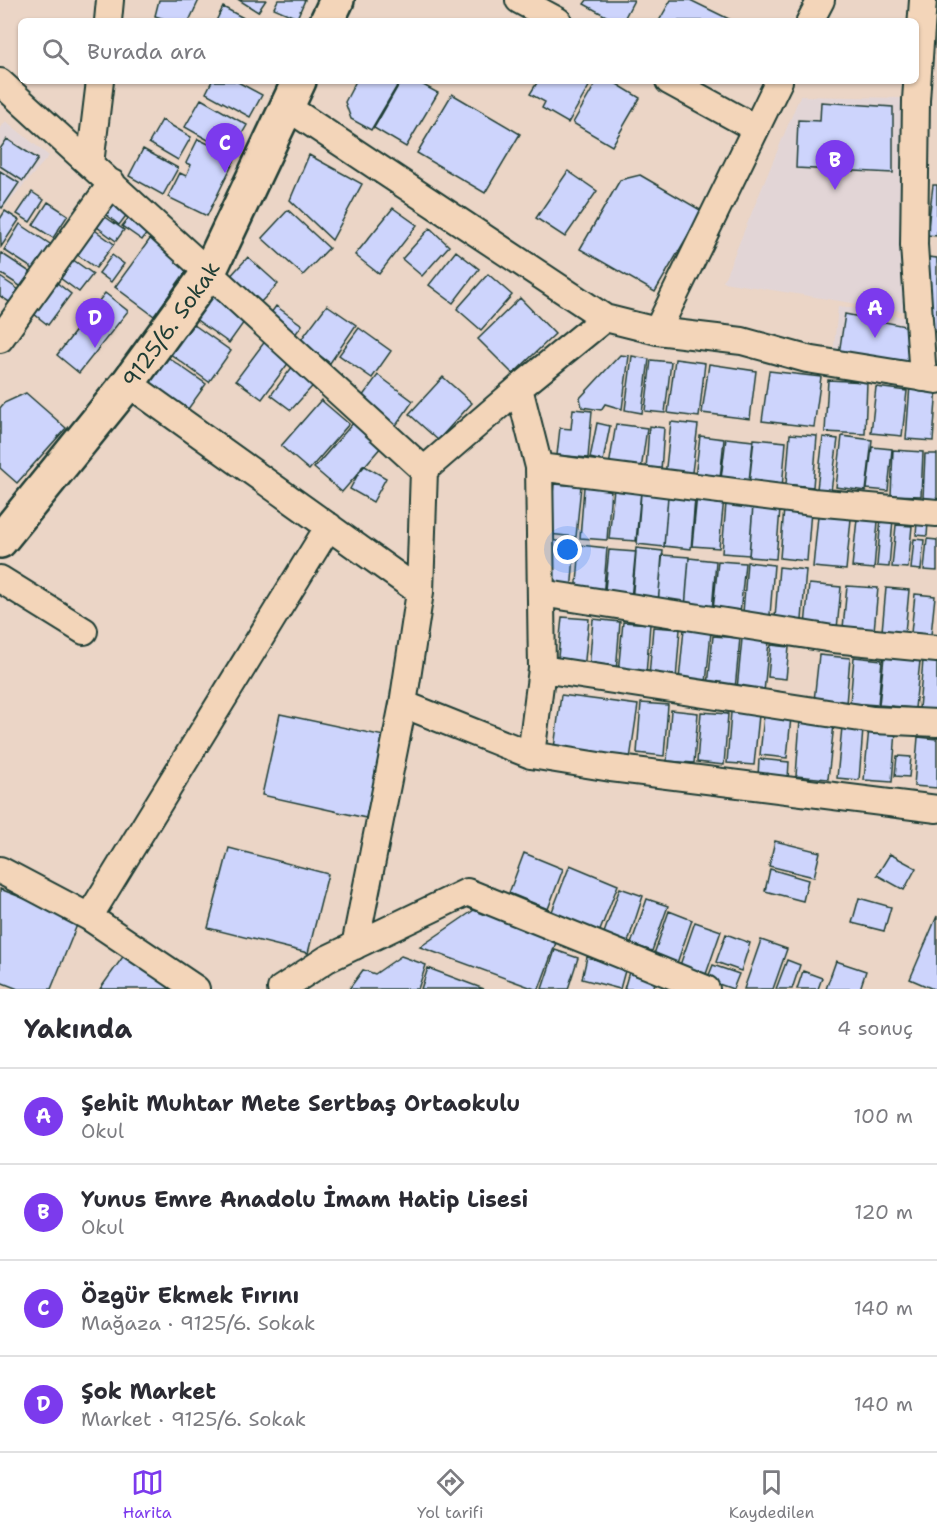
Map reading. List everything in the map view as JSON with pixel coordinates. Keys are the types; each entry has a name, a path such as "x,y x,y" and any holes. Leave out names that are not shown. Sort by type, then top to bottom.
{"main road":[{"path":"328,18 337,0"},
{"name":"9125/6. Sokak","path":"0,541 128,383 208,272 293,94"}],"street":[{"path":"108,18 110,0"},
{"path":"519,0 552,18"},
{"path":"812,18 821,0"},
{"path":"293,94 605,318 657,331 742,341 807,359 930,379 926,246 927,102 923,0"},
{"path":"1,84 112,183 423,470"},
{"path":"90,164 100,84"},
{"path":"674,84 755,128"},
{"path":"657,331 777,84"},
{"path":"0,339 112,183"},
{"path":"355,946 403,704 420,592 423,470 605,318"},
{"path":"128,383 420,592"},
{"path":"519,388 539,467 542,669 531,755"},
{"path":"539,467 813,502 937,513"},
{"path":"89,917 329,526"},
{"path":"0,579 84,632"},
{"path":"541,593 833,639 937,649"},
{"path":"542,669 873,720 937,723"},
{"path":"403,704 531,755 611,768 937,809"},
{"path":"0,870 89,917 196,989"},
{"path":"281,989 327,959 467,892 706,989"}],"shaded area":[{"path":"800,96 901,98 920,314 723,282"},
{"path":"6,121 49,156 0,212 0,129"},
{"path":"838,306 915,319 917,371 833,357"}],"building":[{"path":"159,0 199,0 190,18 155,16"},
{"path":"239,0 266,0 258,12"},
{"path":"278,0 305,0 297,18 274,8"},
{"path":"587,0 634,0 625,18 610,18 584,4"},
{"path":"671,0 690,0 727,18 661,18"},
{"path":"223,7 243,18 218,18"},
{"path":"210,84 242,84 262,95 250,117 206,93"},
{"path":"354,84 398,84 371,130 351,119 345,102"},
{"path":"399,84 422,84 438,93 406,147 374,128"},
{"path":"536,84 590,84 568,123 542,108 545,102 530,94"},
{"path":"595,84 617,84 640,98 612,146 573,123"},
{"path":"452,94 520,134 485,193 417,153"},
{"path":"201,99 247,125 231,153 185,127"},
{"path":"821,102 893,107 893,173 796,168 798,120 820,121"},
{"path":"162,120 191,137 178,160 149,143"},
{"path":"7,139 38,159 23,181 0,166 0,149"},
{"path":"198,139 236,157 207,216 168,197 180,173 186,176 191,165 186,163"},
{"path":"143,149 178,168 163,195 129,176"},
{"path":"309,155 362,184 332,240 290,200"},
{"path":"0,171 19,183 2,208 0,206"},
{"path":"568,171 597,191 565,237 536,218"},
{"path":"640,175 702,211 655,292 580,249 620,180"},
{"path":"933,185 937,185 937,236 927,235"},
{"path":"32,192 44,200 30,222 17,214"},
{"path":"113,200 128,213 119,225 103,212"},
{"path":"48,202 68,215 53,238 33,225"},
{"path":"393,208 417,225 379,274 355,255"},
{"path":"288,210 329,248 303,275 262,238"},
{"path":"5,211 19,220 1,247 0,219"},
{"path":"101,214 124,230 116,241 93,224"},
{"path":"131,215 150,229 142,240 122,226"},
{"path":"20,224 53,246 36,271 4,250"},
{"path":"89,226 114,244 96,268 72,251"},
{"path":"430,228 449,246 422,276 402,259"},
{"path":"153,235 192,263 154,316 115,287"},
{"path":"456,251 479,269 453,303 429,285"},
{"path":"1,253 33,274 23,288 0,273"},
{"path":"112,255 124,264 111,282 99,273"},
{"path":"69,257 93,274 79,292 56,275"},
{"path":"248,257 278,284 256,307 227,280"},
{"path":"928,257 937,258 937,331 929,334"},
{"path":"488,274 512,295 481,330 457,309"},
{"path":"0,277 22,292 14,305 0,296"},
{"path":"52,279 71,294 48,325 29,310"},
{"path":"215,290 249,315 229,343 194,318"},
{"path":"105,293 128,311 79,373 57,355"},
{"path":"520,298 555,334 513,374 478,339"},
{"path":"327,305 356,325 330,363 300,341"},
{"path":"276,306 302,325 292,339 266,320"},
{"path":"845,314 910,327 912,364 839,354"},
{"path":"190,322 231,351 209,382 169,353"},
{"path":"359,328 391,351 372,378 339,355"},
{"path":"266,340 292,358 262,399 236,380"},
{"path":"620,355 629,356 622,409 605,404 601,410 582,407 580,398"},
{"path":"166,356 206,384 183,416 143,388"},
{"path":"632,356 649,359 642,413 625,410"},
{"path":"675,359 705,363 699,417 668,413"},
{"path":"651,360 671,362 665,413 645,411"},
{"path":"296,362 320,378 291,410 271,395"},
{"path":"709,364 756,371 750,419 702,413"},
{"path":"769,371 821,377 814,427 762,421"},
{"path":"378,375 413,401 395,427 359,401"},
{"path":"443,377 472,403 438,440 409,414"},
{"path":"828,380 867,382 865,434 825,432"},
{"path":"910,385 937,387 933,441 906,439"},
{"path":"876,387 907,391 902,436 871,433"},
{"path":"26,393 66,428 17,483 0,468 0,408 4,403"},
{"path":"321,400 349,424 309,470 281,446"},
{"path":"573,409 592,411 588,458 557,455 560,428 571,429"},
{"path":"354,422 382,446 342,492 314,468"},
{"path":"671,422 698,425 691,480 665,476"},
{"path":"597,423 610,426 603,461 590,458"},
{"path":"616,424 647,428 641,470 609,466"},
{"path":"649,426 664,428 661,471 646,470"},
{"path":"790,434 817,436 813,487 786,484"},
{"path":"700,436 724,439 720,479 695,477"},
{"path":"842,436 872,440 866,491 836,487"},
{"path":"823,437 838,439 831,491 817,489"},
{"path":"726,438 753,441 749,482 721,479"},
{"path":"754,439 786,442 782,488 749,485"},
{"path":"872,447 892,449 888,491 867,489"},
{"path":"893,450 923,452 921,496 891,495"},
{"path":"925,454 937,454 937,499 923,498"},
{"path":"363,465 386,478 373,502 350,489"},
{"path":"554,484 581,486 576,537 549,534"},
{"path":"584,487 611,489 607,540 580,538"},
{"path":"614,488 641,491 636,541 609,539"},
{"path":"641,493 668,496 664,547 637,544"},
{"path":"697,495 724,498 719,548 692,546"},
{"path":"668,496 695,498 691,549 664,546"},
{"path":"726,503 753,505 749,555 722,553"},
{"path":"753,506 780,509 776,559 749,557"},
{"path":"784,508 811,510 807,561 780,558"},
{"path":"818,516 851,519 846,570 813,567"},
{"path":"881,517 893,519 889,567 877,566"},
{"path":"857,519 878,521 874,569 852,567"},
{"path":"917,522 928,522 927,536 916,535"},
{"path":"896,525 912,526 908,568 892,567"},
{"path":"914,539 924,540 921,570 911,569"},
{"path":"927,539 937,540 937,571 924,570"},
{"path":"548,540 575,543 571,593 544,591"},
{"path":"580,545 607,548 603,599 576,596"},
{"path":"636,548 663,551 658,602 631,599"},
{"path":"609,550 636,552 632,603 604,600"},
{"path":"662,555 689,557 685,608 658,605"},
{"path":"689,558 716,561 712,611 685,609"},
{"path":"718,561 745,563 740,614 713,611"},
{"path":"747,562 774,565 770,615 743,613"},
{"path":"779,567 806,570 802,620 775,618"},
{"path":"809,584 841,587 837,629 805,626"},
{"path":"847,586 878,588 874,631 843,628"},
{"path":"886,588 909,590 905,633 882,631"},
{"path":"915,594 935,596 931,635 911,633"},
{"path":"562,617 589,619 584,670 557,667"},
{"path":"593,619 620,622 616,672 589,670"},
{"path":"623,622 650,624 646,675 618,673"},
{"path":"653,627 680,629 676,680 649,677"},
{"path":"684,629 711,632 706,683 679,680"},
{"path":"713,636 740,638 735,689 708,686"},
{"path":"742,639 769,641 764,692 737,689"},
{"path":"771,645 789,647 786,679 768,677"},
{"path":"819,655 850,658 846,704 814,701"},
{"path":"854,657 882,660 878,705 850,703"},
{"path":"884,657 920,661 915,708 879,705"},
{"path":"923,660 937,661 937,711 919,709"},
{"path":"561,695 638,705 629,766 553,756"},
{"path":"641,703 668,705 664,756 637,753"},
{"path":"671,710 698,713 694,763 667,761"},
{"path":"701,712 728,714 724,765 697,762"},
{"path":"731,712 759,715 754,765 727,763"},
{"path":"280,714 384,736 366,818 262,795"},
{"path":"764,715 791,717 787,758 760,755"},
{"path":"800,720 834,724 828,779 796,776"},
{"path":"842,727 863,729 859,780 837,778"},
{"path":"869,728 896,731 892,782 864,780"},
{"path":"918,737 937,739 937,788 914,786"},
{"path":"897,756 911,757 909,777 895,776"},
{"path":"759,759 789,762 788,779 758,776"},
{"path":"775,841 820,852 814,877 769,866"},
{"path":"229,848 328,874 308,953 208,928"},
{"path":"524,853 563,869 548,909 509,893"},
{"path":"890,854 916,868 904,890 877,875"},
{"path":"570,865 618,885 599,933 551,914"},
{"path":"770,869 808,880 803,901 765,891"},
{"path":"620,888 643,896 628,942 604,933"},
{"path":"0,889 79,920 51,989 18,989 0,982"},
{"path":"859,898 891,907 884,931 852,923"},
{"path":"647,899 668,906 652,951 631,944"},
{"path":"477,908 558,937 539,989 420,947"},
{"path":"669,911 692,920 676,966 653,957"},
{"path":"937,916 937,989 933,989 910,979"},
{"path":"695,922 721,931 705,977 679,968"},
{"path":"726,934 750,943 741,971 716,962"},
{"path":"761,940 787,949 773,989 744,989"},
{"path":"555,950 578,958 568,989 542,989"},
{"path":"127,951 180,989 100,989"},
{"path":"401,956 426,965 418,989 349,989 363,970 375,974"},
{"path":"587,957 626,967 620,989 582,979"},
{"path":"787,960 800,965 792,989 776,989"},
{"path":"836,961 866,971 860,989 826,989"},
{"path":"713,965 739,974 733,989 707,980"},
{"path":"428,968 484,989 421,989"},
{"path":"803,971 822,978 818,989 797,989"},
{"path":"629,972 656,980 653,989 624,989"}],"place":[{"name":"Özgür Ekmek Fırını","path":"225,173"},
{"name":"Yunus Emre Anadolu İmam Hatip Lisesi","path":"835,190"},
{"name":"Şehit Muhtar Mete Sertbaş Ortaokulu","path":"875,338"},
{"name":"Şok Market","path":"95,348"}]}
